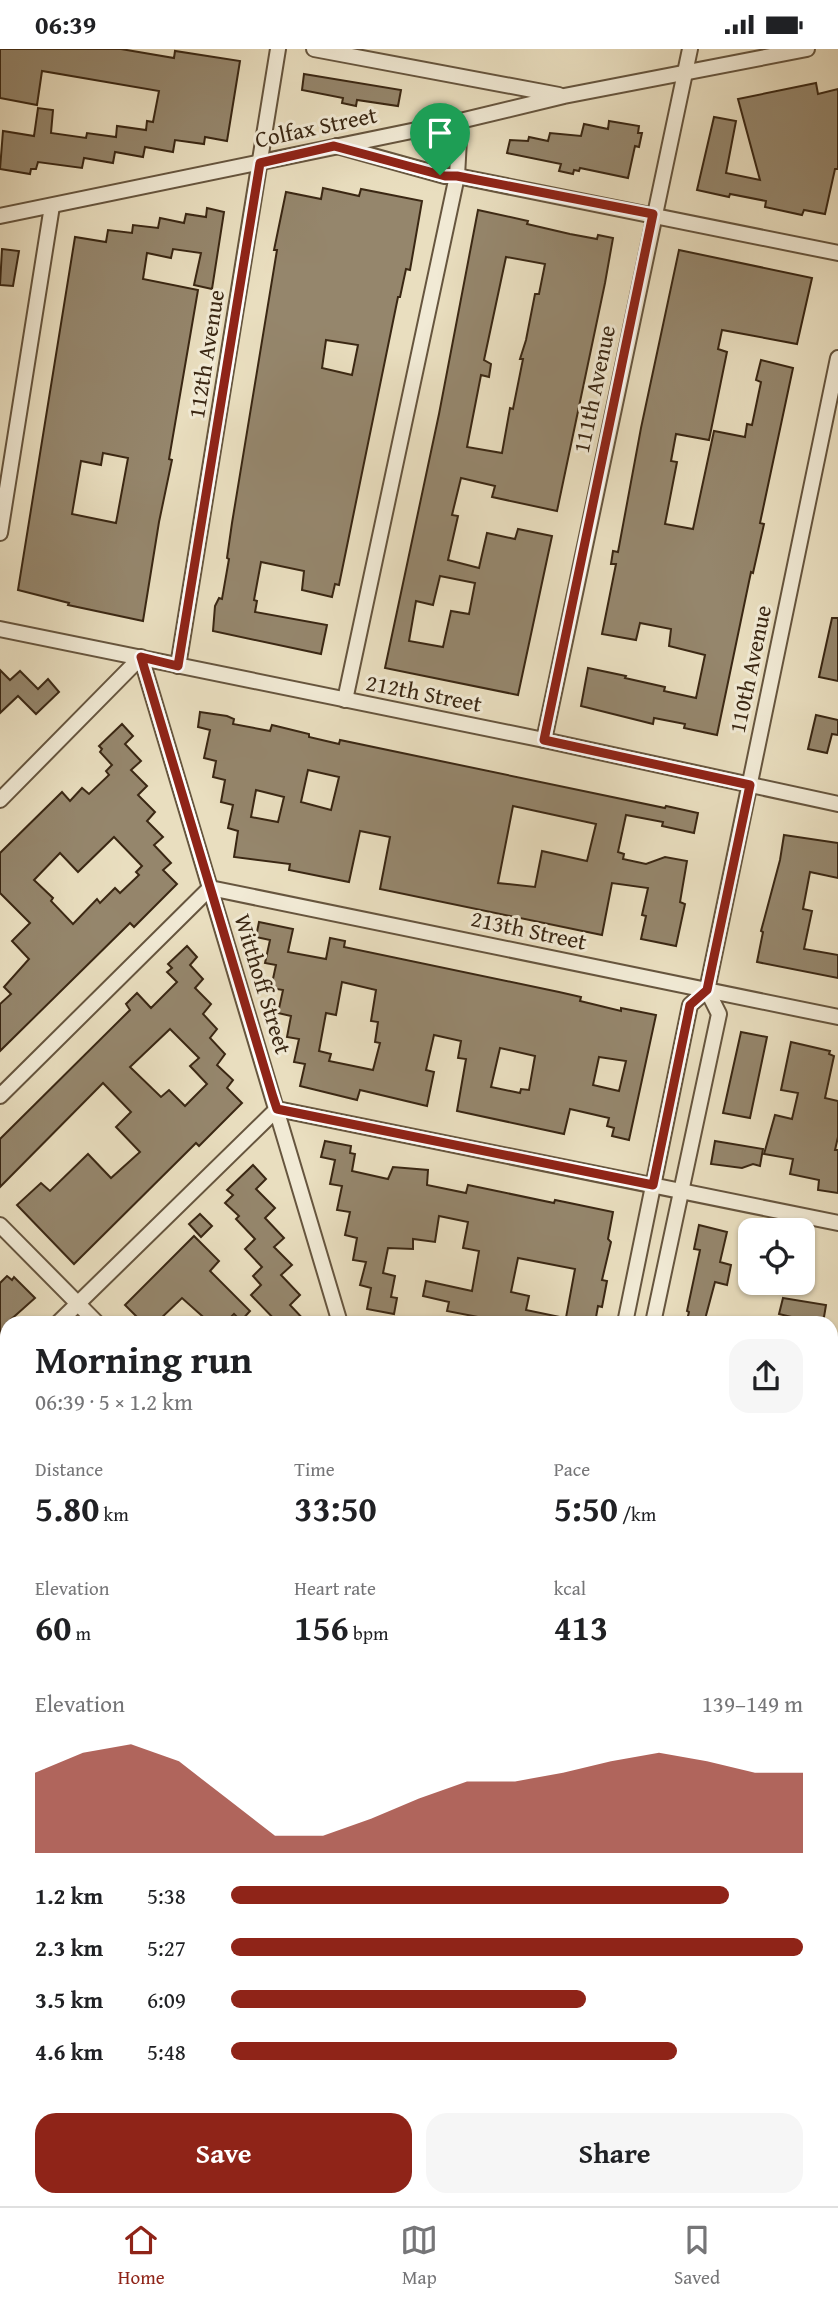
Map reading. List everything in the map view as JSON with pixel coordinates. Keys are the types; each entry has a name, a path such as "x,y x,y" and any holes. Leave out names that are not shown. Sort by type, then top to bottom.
{"street":[{"name":"112th Avenue","path":"178,666 278,49"},
{"path":"314,49 564,96"},
{"name":"111th Avenue","path":"544,740 690,49"},
{"name":"Colfax Street","path":"0,216 460,121 564,96 807,49"},
{"path":"345,700 457,176 460,121"},
{"path":"334,146 445,176 457,176 653,214 838,253"},
{"path":"0,533 52,206"},
{"path":"0,210 15,213"},
{"name":"110th Avenue","path":"626,1316 690,1005 707,990 838,358"},
{"name":"212th Street","path":"0,629 544,740 838,804"},
{"path":"0,800 141,657"},
{"name":"Witthoff Street","path":"141,657 338,1316"},
{"path":"0,1096 210,888"},
{"name":"213th Street","path":"210,888 838,1017"},
{"name":"110th Avenue","path":"655,1316 719,1014 707,990"},
{"path":"65,1316 277,1109 838,1223"},
{"path":"0,1225 90,1316"}],"building":[{"path":"0,49 121,49 174,58 175,51 240,61 227,141 205,137 204,144 175,140 173,152 145,147 143,157 115,152 113,163 84,158 82,168 38,162 36,169 31,169 30,174 0,169 3,131 34,136 38,108 53,110 51,133 86,138 87,133 116,137 117,126 146,130 147,121 153,122 159,91 42,71 37,105 0,98"},
{"path":"304,74 401,90 398,106 357,100 356,106 342,103 343,98 302,90"},
{"path":"816,83 818,94 838,89 838,169 835,169 825,214 804,210 802,215 765,207 766,201 697,190 714,117 736,121 726,173 760,180 738,99"},
{"path":"609,121 639,126 638,133 642,133 639,147 635,146 628,178 580,168 579,171 574,170 573,174 559,171 561,164 507,153 510,140 528,141 529,137 548,141 550,133 581,136 584,124 608,129"},
{"path":"323,188 359,196 361,189 422,201 410,270 406,269 398,297 339,585 335,584 332,597 302,590 304,571 261,562 254,600 257,601 255,612 327,625 321,654 213,631 215,606 219,598 222,599 229,559 232,523 277,250 274,250 286,192 321,199","holes":["326,340 358,345 352,375 322,368"]},
{"path":"207,208 224,212 212,289 194,285 201,253 173,249 171,258 147,253 143,279 198,290 169,459 172,460 143,621 68,605 69,603 18,590 75,237 106,242 108,230 132,233 133,225 158,228 160,218 184,223 186,214 206,217","holes":["103,453 128,458 116,523 72,514 81,461 101,465"]},
{"path":"478,210 570,234 597,239 598,235 613,238 557,511 492,497 495,486 461,478 452,515 458,516 448,560 479,568 487,533 515,539 518,529 552,536 518,695 385,668 439,414","holes":["506,257 545,264 520,359 523,359 502,453 467,447 481,375 489,377 491,364 484,360","440,576 475,583 469,614 451,611 443,647 409,641 416,601 433,605"]},
{"path":"2,249 19,251 13,286 0,285"},
{"path":"679,250 812,278 797,344 722,330 718,349 727,352 709,440 676,434 671,461 677,462 665,524 693,529 714,431 745,437 747,424 752,425 761,382 756,380 761,360 793,368 760,523 764,524 753,573 751,572 717,735 684,728 685,724 654,718 653,724 581,706 588,668 626,676 625,678 665,687 664,691 696,698 705,655 669,646 671,629 640,623 636,640 602,634 616,564 611,564 613,551 618,552"},
{"path":"832,618 838,618 838,681 819,677"},
{"path":"0,670 10,680 20,671 38,689 48,679 59,692 36,714 18,696 0,713"},
{"path":"200,712 227,716 234,719 233,724 270,731 272,725 339,744 340,740 698,813 694,833 662,826 663,822 626,815 618,852 624,854 623,859 646,864 665,857 687,861 680,902 685,904 676,946 641,939 646,916 642,915 648,888 612,883 602,935 380,889 390,837 360,831 349,882 289,870 290,864 234,857 238,831 228,828 233,805 221,802 225,780 213,777 216,761 204,758 210,730 198,727","holes":["308,770 339,777 331,810 301,802","256,790 284,797 278,822 251,817","513,806 596,824 587,861 542,851 535,887 498,883"]},
{"path":"816,715 838,720 838,735 832,734 827,753 808,749"},
{"path":"122,724 133,736 125,744 141,761 131,770 147,786 138,795 155,812 147,821 163,837 154,845 171,863 163,870 177,884 134,927 130,923 0,1051 0,1004 11,994 4,987 29,959 12,941 30,923 0,893 0,853 62,792 70,801 82,788 89,794 109,775 106,771 112,765 100,752 102,749 99,746","holes":["114,837 142,866 136,872 139,875 120,893 115,888 100,903 97,899 73,924 51,901 53,898 34,880 60,853 78,872"]},
{"path":"784,835 838,843 838,878 810,872 803,909 812,911 804,949 838,955 838,978 757,962 763,932 761,931"},
{"path":"259,922 293,929 288,952 326,959 330,938 345,941 344,947 581,997 580,1001 621,1011 621,1008 656,1015 629,1140 612,1136 614,1128 607,1126 609,1118 570,1109 564,1134 457,1111 466,1059 458,1058 461,1041 434,1035 426,1070 434,1072 427,1106 360,1090 357,1100 300,1086 305,1064 294,1062 299,1039 287,1037 291,1016 278,1013 283,990 271,988 276,965 265,963 270,940 256,937","holes":["342,982 376,990 371,1021 378,1022 375,1042 380,1043 373,1070 329,1061 331,1054 319,1051 326,1013 336,1015","500,1048 535,1056 529,1090 521,1089 520,1093 491,1087","599,1057 626,1061 619,1091 593,1085"]},
{"path":"187,946 197,957 190,965 203,979 195,988 211,1004 203,1014 217,1029 210,1038 225,1054 217,1065 233,1080 227,1088 242,1103 199,1146 196,1143 74,1264 17,1205 41,1183 50,1191 88,1154 111,1178 140,1152 116,1127 131,1112 103,1083 0,1187 0,1139 130,1010 126,1004 137,993 151,1008 177,982 167,972 172,968 168,964","holes":["170,1029 199,1058 190,1066 207,1084 185,1106 169,1090 161,1097 130,1067"]},
{"path":"741,1032 767,1037 750,1118 723,1113"},
{"path":"791,1042 830,1051 829,1054 834,1056 825,1098 838,1101 838,1137 835,1150 838,1150 838,1193 818,1190 819,1180 790,1174 793,1159 764,1154 775,1115 792,1119 798,1093 781,1090"},
{"path":"325,1141 351,1146 350,1153 355,1154 352,1171 388,1179 393,1167 428,1170 427,1185 466,1193 468,1185 613,1212 608,1239 611,1242 602,1280 607,1281 602,1307 598,1306 596,1316 566,1316 575,1269 518,1258 511,1292 529,1296 526,1310 555,1316 473,1316 447,1311 449,1302 423,1296 426,1281 472,1291 479,1251 463,1248 468,1222 439,1216 435,1242 413,1239 413,1249 388,1248 383,1273 395,1276 391,1297 397,1298 394,1314 367,1309 371,1288 360,1285 366,1262 353,1260 357,1238 345,1235 350,1212 337,1210 342,1186 330,1184 335,1160 321,1157"},
{"path":"715,1141 763,1149 760,1166 753,1164 742,1168 711,1164"},
{"path":"253,1165 266,1179 256,1189 275,1208 265,1218 284,1238 274,1247 292,1265 281,1275 300,1295 290,1305 300,1316 271,1316 251,1295 261,1285 253,1276 262,1267 245,1249 255,1239 236,1219 239,1216 225,1203 233,1195 227,1190"},
{"path":"200,1214 212,1226 201,1237 189,1224"},
{"path":"699,1225 727,1232 720,1262 731,1265 727,1285 715,1282 706,1316 688,1316 687,1311 700,1250 694,1249"},
{"path":"194,1236 219,1261 210,1271 250,1311 246,1316 202,1316 182,1298 163,1316 136,1316 125,1305"},
{"path":"7,1276 12,1280 14,1277 35,1298 15,1316 0,1316 0,1283"},
{"path":"783,1298 826,1305 824,1316 779,1314"}],"route":[{"path":"334,146 440,175 653,214 544,740 750,785 707,990 690,1005 653,1185 277,1109 141,657 178,666 260,163 334,146"}]}
